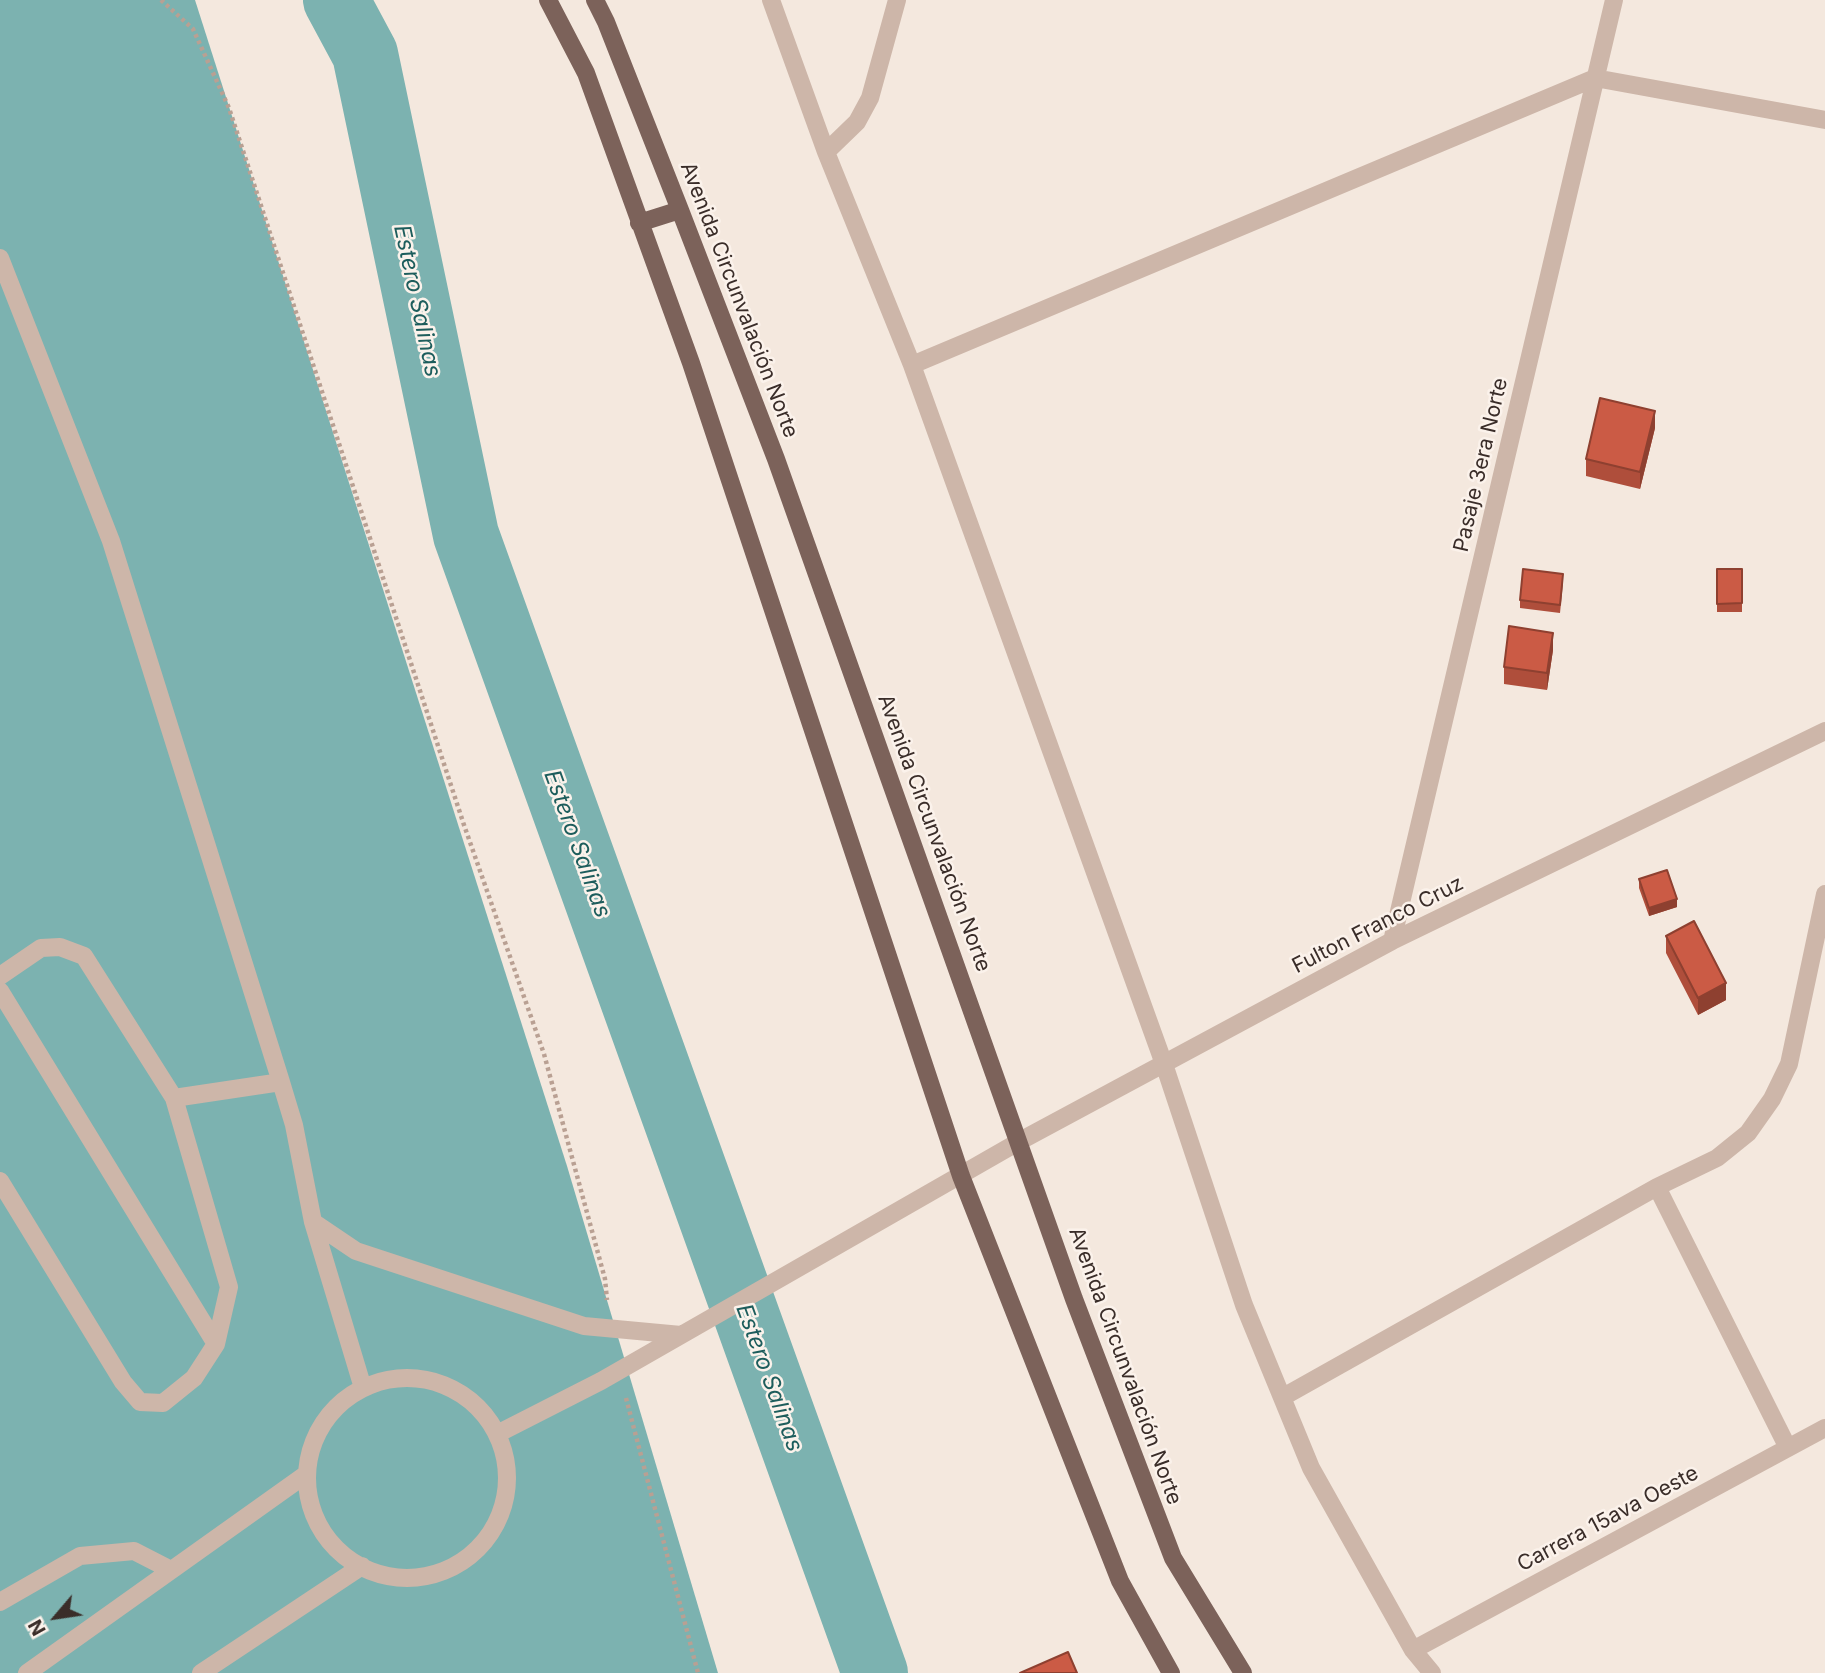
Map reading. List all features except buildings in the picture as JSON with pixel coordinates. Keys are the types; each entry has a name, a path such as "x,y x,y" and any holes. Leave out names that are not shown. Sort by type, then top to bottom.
{"main road":[{"path":"548,0 586,74 691,363 961,1176 1120,1581 1171,1673"},
{"name":"Avenida Circunvalación Norte","path":"595,0 680,209 780,472 1074,1299 1173,1558 1243,1673"},
{"path":"639,223 680,209"}],"street":[{"path":"771,0 826,152 912,365 1164,1064 1244,1305 1311,1468 1413,1650 1432,1673"},
{"path":"826,152 857,122 870,98 897,0"},
{"name":"Pasaje 3era Norte","path":"1392,941 1614,0"},
{"path":"912,365 1595,78 1825,120"},
{"path":"0,258 110,541 294,1125 313,1222 363,1388"},
{"name":"Fulton Franco Cruz","path":"497,1434 601,1381 1020,1141 1392,941 1825,731"},
{"path":"1283,1396 1657,1187 1717,1158 1748,1133 1772,1099 1789,1063 1825,894"},
{"path":"0,976 41,948 60,947 84,956 174,1098 229,1287 216,1344 194,1378 163,1403 140,1402 123,1382 0,1181"},
{"path":"0,991 216,1344"},
{"path":"174,1098 281,1082"},
{"path":"1657,1187 1788,1448"},
{"path":"313,1222 356,1251 584,1326 681,1335"},
{"path":"414,1378 439,1383 463,1395 482,1412 497,1434 507,1466 508,1485 502,1510 491,1534 474,1553 452,1568 428,1576 402,1578 376,1573 352,1562 333,1544 318,1523 306,1475 313,1446 324,1423 341,1402 363,1388 387,1380 414,1378"},
{"name":"Carrera 15ava Oeste","path":"1413,1650 1825,1429"},
{"path":"27,1673 306,1475"},
{"path":"0,1602 80,1556 134,1551 171,1570"},
{"path":"201,1673 362,1566"}],"path":[{"path":"161,0 193,29 229,108 464,825 544,1054"}],"water":[{"path":"0,0 195,0 567,1166 718,1673 0,1673"}],"waterway":[{"name":"Estero Salinas","path":"336,0 365,54 466,535 875,1673"}]}
